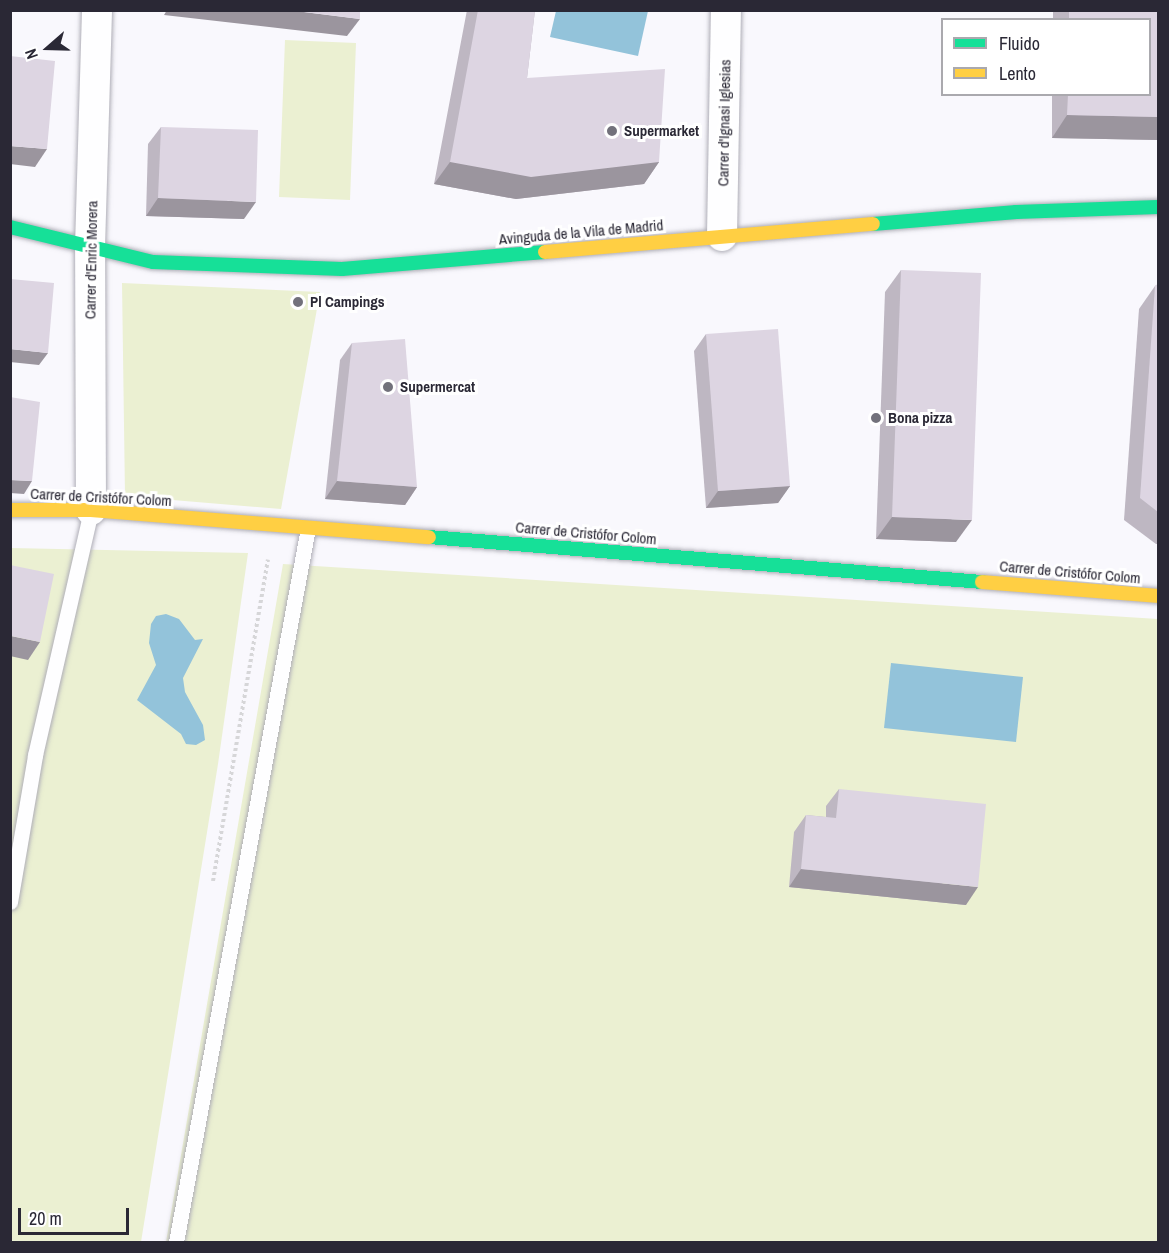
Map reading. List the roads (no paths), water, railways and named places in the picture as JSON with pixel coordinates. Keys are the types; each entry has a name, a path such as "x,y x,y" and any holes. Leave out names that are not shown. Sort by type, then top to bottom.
{"street":[{"name":"Carrer d'Enric Morera","path":"91,510 90,247 97,10"},
{"name":"Carrer d'Ignasi Iglesias","path":"722,236 726,10"},
{"name":"Avinguda de la Vila de Madrid","path":"10,227 153,262 342,269 1016,212 1158,207"},
{"name":"Carrer de Cristófor Colom","path":"10,510 91,510 1158,596"}],"lane":[{"path":"10,902 36,755 91,510"},
{"path":"176,1242 308,528"}],"water":[{"path":"556,11 648,11 638,56 550,37"},
{"path":"166,614 179,619 195,640 203,639 183,678 185,692 203,725 205,740 196,745 186,744 181,734 137,700 156,665 149,643 151,624 156,616"},
{"path":"891,663 1023,677 1016,742 884,728"}],"place":[{"name":"Supermarket","path":"612,131"},
{"name":"Pl Campings","path":"298,302"},
{"name":"Supermercat","path":"388,387"},
{"name":"Bona pizza","path":"876,418"}]}
